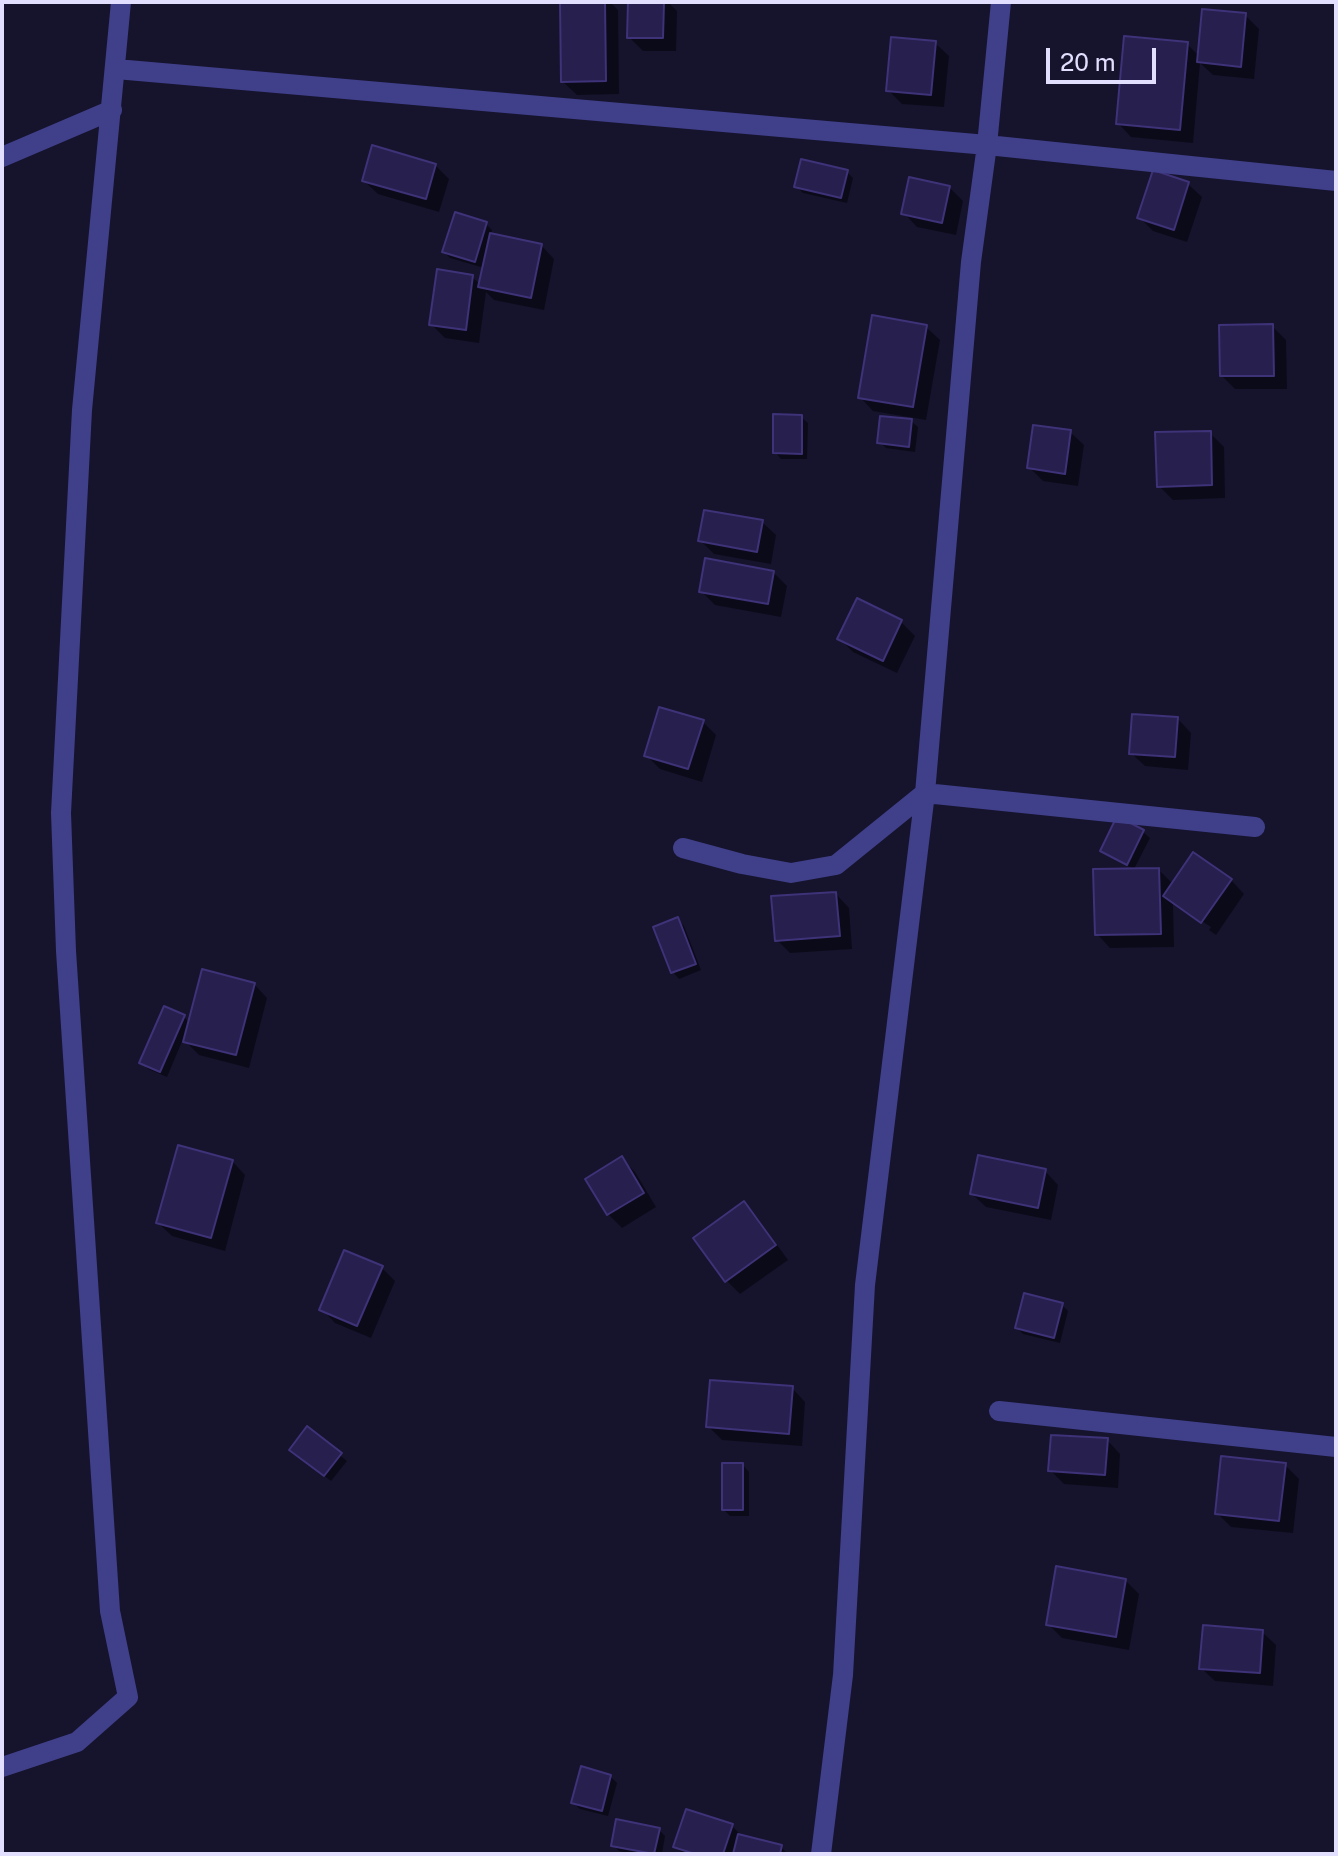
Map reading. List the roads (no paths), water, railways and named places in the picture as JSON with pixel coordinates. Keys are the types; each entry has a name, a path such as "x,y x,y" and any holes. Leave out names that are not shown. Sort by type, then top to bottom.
{"street":[{"path":"2,1767 77,1742 128,1697 110,1611 66,951 61,813 82,410 121,2"},
{"path":"821,1854 843,1675 865,1285 925,793 971,262 987,145 1001,2"},
{"path":"116,69 987,145 1336,181"},
{"path":"2,157 112,110"},
{"path":"683,848 791,873 836,865 925,793 1255,827"},
{"path":"999,1411 1336,1447"}]}
